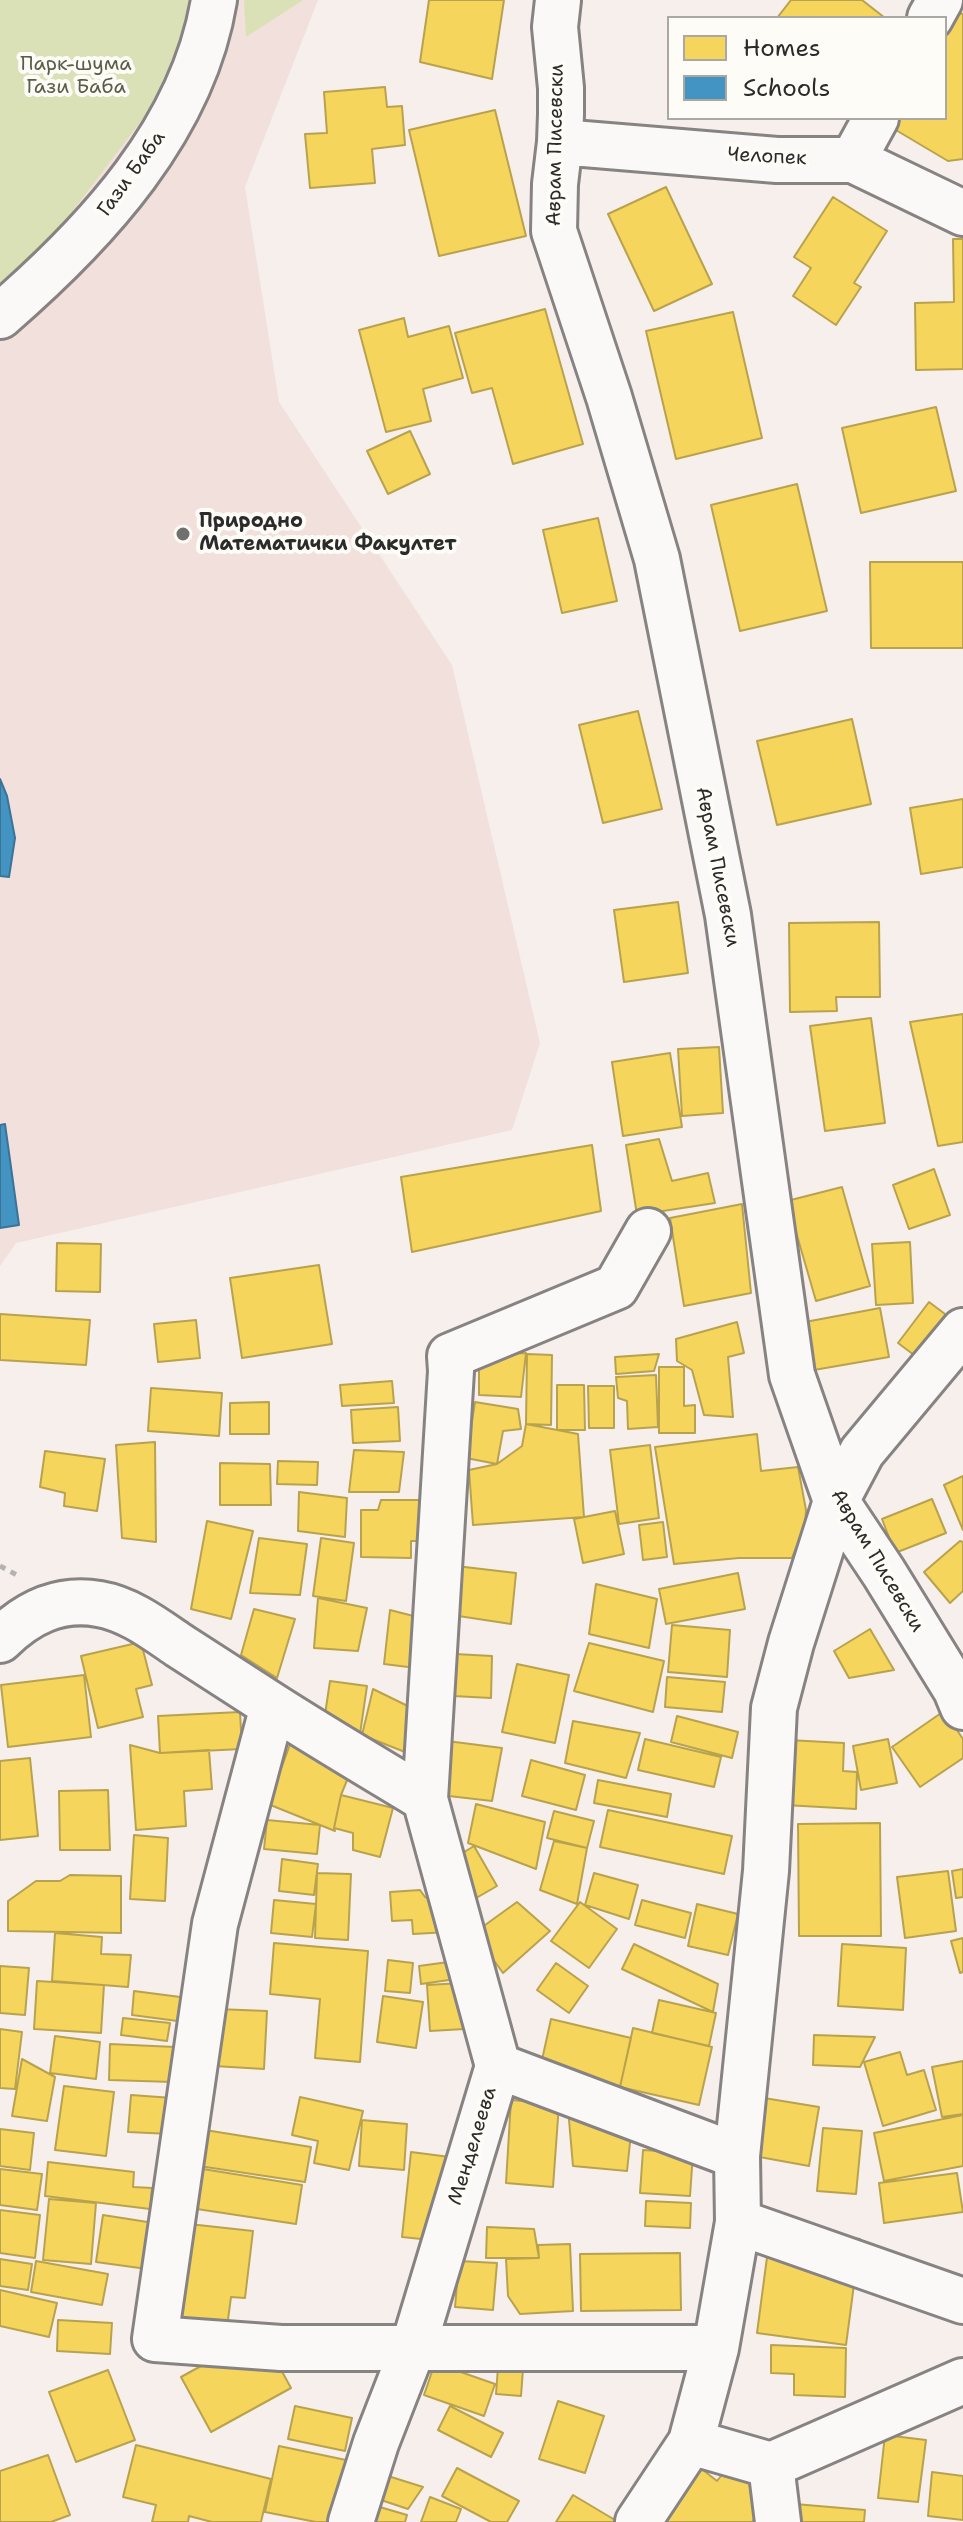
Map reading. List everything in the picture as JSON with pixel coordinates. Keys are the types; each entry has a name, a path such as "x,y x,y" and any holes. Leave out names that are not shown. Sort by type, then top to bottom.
{"street":[{"name":"Гази Баба","path":"0,316 35,286 88,232 140,167 181,104 197,69 214,0"},
{"name":"Аврам Писевски","path":"558,0 555,27 561,88 554,231 609,397 657,559 728,915 792,1375 836,1501 884,1573 956,1690 963,1707"},
{"path":"853,160 875,120"},
{"name":"Челопек","path":"560,142 777,160 853,160 963,213"},
{"name":"Менделеева","path":"351,2522 376,2443 413,2348 498,2066 425,1799 450,1356 616,1287 648,1231"},
{"path":"638,2522 691,2442 716,2348 738,2222 737,2156 766,1871 774,1708 791,1643 836,1501 862,1452 963,1331"},
{"path":"0,1640 34,1612 70,1604 101,1604 124,1612 148,1624 273,1706 425,1799"},
{"path":"273,1706 215,1924 155,2339 281,2348 716,2348"},
{"path":"498,2066 737,2156"},
{"path":"738,2222 963,2301"},
{"path":"691,2442 771,2465 963,2381"},
{"path":"771,2465 778,2522"}],"shaded area":[{"name":"Природно Математички Факултет","path":"0,0 318,0 245,187 279,402 452,665 540,1043 512,1130 16,1243 0,1266"}],"green space":[{"name":"Парк-шума Гази Баба","path":"0,0 191,0 167,87 29,268 0,285"},
{"path":"244,0 303,0 246,37"}],"building: Homes":[{"path":"429,0 504,0 492,79 420,62"},
{"path":"791,0 862,0 882,16 779,16"},
{"path":"951,11 963,14 963,159 948,161 884,123 886,120 947,120 947,18"},
{"path":"385,87 387,107 402,106 405,145 372,149 375,183 310,188 305,134 327,133 324,92"},
{"path":"495,110 526,236 439,256 409,130"},
{"path":"666,187 712,284 654,311 608,214"},
{"path":"833,197 887,231 854,283 861,287 836,325 793,296 811,268 794,257"},
{"path":"953,239 963,239 963,369 916,370 915,303 954,302"},
{"path":"545,309 583,444 513,464 492,388 472,393 455,333"},
{"path":"733,312 762,438 676,459 646,331"},
{"path":"404,318 408,337 449,326 463,378 423,389 431,421 386,432 359,330"},
{"path":"936,407 956,491 861,513 842,428"},
{"path":"410,431 430,474 388,494 367,451"},
{"path":"797,484 827,611 740,631 711,505"},
{"path":"598,518 617,601 562,613 543,530"},
{"path":"870,562 963,562 963,648 871,648"},
{"path":"638,711 662,809 603,823 579,725"},
{"path":"852,719 871,804 777,825 757,741"},
{"path":"963,799 963,867 921,874 910,808"},
{"path":"678,902 688,973 624,982 614,910"},
{"path":"879,922 880,997 836,997 837,1011 790,1012 789,923"},
{"path":"963,1014 963,1142 938,1146 910,1022"},
{"path":"871,1018 885,1123 825,1131 810,1026"},
{"path":"719,1047 723,1113 682,1116 678,1049"},
{"path":"670,1053 682,1127 623,1136 612,1062"},
{"path":"659,1139 672,1181 708,1173 715,1203 637,1215 626,1145"},
{"path":"592,1145 601,1211 412,1252 401,1177"},
{"path":"934,1169 950,1215 909,1229 893,1185"},
{"path":"842,1187 870,1286 816,1301 787,1201"},
{"path":"742,1204 751,1293 684,1306 670,1218"},
{"path":"910,1242 913,1303 876,1305 872,1244"},
{"path":"57,1243 101,1244 100,1292 56,1291"},
{"path":"319,1265 332,1344 242,1358 230,1278"},
{"path":"929,1302 949,1317 918,1358 898,1343"},
{"path":"880,1308 889,1357 814,1370 805,1322"},
{"path":"0,1314 90,1320 86,1365 0,1360"},
{"path":"196,1320 200,1358 158,1362 154,1324"},
{"path":"737,1322 744,1353 728,1357 733,1417 704,1415 692,1370 677,1361 676,1339"},
{"path":"526,1353 521,1397 479,1395 479,1355"},
{"path":"527,1354 552,1355 551,1425 526,1424"},
{"path":"659,1354 654,1371 616,1374 615,1357"},
{"path":"659,1367 684,1367 684,1406 695,1405 695,1433 659,1433"},
{"path":"656,1375 658,1427 628,1429 627,1401 618,1398 616,1377"},
{"path":"392,1381 394,1403 342,1406 340,1385"},
{"path":"557,1385 584,1385 585,1430 557,1430"},
{"path":"588,1386 614,1386 614,1428 589,1428"},
{"path":"151,1388 222,1393 219,1436 148,1431"},
{"path":"269,1402 269,1434 230,1434 230,1403"},
{"path":"475,1402 518,1409 521,1429 503,1431 497,1464 466,1458"},
{"path":"398,1407 400,1441 353,1443 351,1410"},
{"path":"526,1424 578,1434 584,1517 473,1525 469,1470 497,1464 522,1446"},
{"path":"757,1434 761,1471 798,1467 806,1510 805,1526 792,1558 739,1558 674,1564 655,1447"},
{"path":"155,1442 156,1542 122,1538 116,1445"},
{"path":"650,1445 659,1518 619,1524 610,1450"},
{"path":"354,1450 404,1452 399,1492 349,1492"},
{"path":"45,1451 105,1459 97,1511 64,1506 65,1493 40,1487"},
{"path":"278,1461 318,1462 317,1485 277,1484"},
{"path":"220,1463 270,1464 271,1505 220,1505"},
{"path":"963,1476 963,1530 944,1485"},
{"path":"299,1492 347,1498 345,1537 298,1531"},
{"path":"932,1499 946,1533 895,1553 882,1519"},
{"path":"381,1500 433,1500 433,1541 411,1541 411,1558 361,1557 361,1510 378,1510"},
{"path":"615,1511 624,1554 583,1563 574,1519"},
{"path":"207,1521 253,1531 231,1619 191,1609"},
{"path":"663,1522 667,1557 643,1560 639,1525"},
{"path":"259,1538 307,1544 300,1595 250,1593"},
{"path":"321,1538 354,1543 346,1601 313,1596"},
{"path":"960,1541 963,1542 963,1591 950,1603 924,1572"},
{"path":"456,1566 516,1573 511,1624 452,1615"},
{"path":"738,1573 745,1609 666,1624 659,1589"},
{"path":"596,1584 657,1599 649,1648 589,1634"},
{"path":"318,1598 367,1608 358,1651 314,1648"},
{"path":"254,1609 295,1619 277,1678 241,1655"},
{"path":"390,1610 425,1619 424,1669 384,1664"},
{"path":"672,1625 730,1630 727,1677 668,1672"},
{"path":"870,1629 894,1670 849,1678 834,1651"},
{"path":"141,1642 152,1685 136,1689 143,1717 98,1728 81,1656"},
{"path":"589,1643 664,1661 653,1712 574,1691"},
{"path":"455,1654 492,1656 491,1698 453,1696"},
{"path":"517,1664 569,1675 555,1743 502,1732"},
{"path":"84,1675 91,1737 8,1747 1,1685"},
{"path":"667,1677 725,1682 722,1712 665,1707"},
{"path":"330,1681 367,1686 360,1734 323,1728"},
{"path":"373,1689 418,1711 415,1756 362,1735"},
{"path":"944,1711 963,1739 963,1758 920,1787 892,1747"},
{"path":"240,1712 242,1749 160,1753 158,1716"},
{"path":"677,1716 738,1732 732,1758 671,1742"},
{"path":"573,1721 640,1733 626,1778 565,1763"},
{"path":"292,1739 352,1768 341,1795 335,1831 268,1804"},
{"path":"645,1739 721,1757 714,1787 638,1770"},
{"path":"888,1739 897,1783 861,1790 853,1746"},
{"path":"788,1740 844,1743 843,1771 857,1772 856,1809 785,1805"},
{"path":"447,1741 502,1748 492,1801 440,1795"},
{"path":"130,1745 160,1753 209,1750 212,1789 184,1791 186,1826 136,1830"},
{"path":"30,1758 38,1836 0,1840 0,1761"},
{"path":"531,1760 585,1775 576,1810 522,1796"},
{"path":"598,1780 671,1794 667,1817 594,1803"},
{"path":"108,1790 110,1850 60,1850 59,1791"},
{"path":"341,1795 393,1808 380,1857 353,1850 353,1833 334,1828"},
{"path":"476,1804 545,1822 536,1869 468,1843"},
{"path":"608,1810 732,1836 724,1874 600,1847"},
{"path":"554,1811 594,1821 587,1848 547,1838"},
{"path":"267,1820 320,1825 317,1854 264,1849"},
{"path":"880,1823 881,1936 799,1936 798,1824"},
{"path":"134,1835 168,1838 165,1901 130,1899"},
{"path":"554,1841 587,1848 577,1904 540,1890"},
{"path":"474,1846 497,1886 471,1901 448,1862"},
{"path":"282,1859 318,1864 314,1895 279,1891"},
{"path":"963,1869 963,1897 956,1898 952,1871"},
{"path":"948,1871 956,1931 905,1938 897,1877"},
{"path":"317,1873 351,1874 348,1940 315,1938"},
{"path":"594,1873 638,1885 629,1919 585,1905"},
{"path":"70,1875 121,1876 121,1933 8,1931 8,1901 36,1881 60,1881"},
{"path":"420,1890 425,1897 447,1904 449,1932 413,1934 412,1920 392,1921 390,1892"},
{"path":"274,1900 316,1904 312,1937 271,1933"},
{"path":"642,1900 691,1913 685,1938 635,1925"},
{"path":"517,1902 550,1931 503,1973 474,1933"},
{"path":"580,1902 617,1929 589,1968 551,1941"},
{"path":"697,1904 738,1914 728,1955 688,1946"},
{"path":"55,1933 102,1937 101,1954 131,1955 128,1987 52,1981"},
{"path":"963,1938 963,1972 960,1973 951,1941"},
{"path":"274,1943 368,1951 360,2062 315,2058 320,1999 270,1994"},
{"path":"634,1944 718,1984 713,2012 622,1969"},
{"path":"842,1944 906,1948 903,2010 838,2006"},
{"path":"388,1960 413,1963 410,1993 385,1991"},
{"path":"463,1960 470,1977 421,1984 419,1966"},
{"path":"556,1963 588,1986 569,2013 537,1990"},
{"path":"0,1966 29,1968 25,2015 0,2013"},
{"path":"37,1981 104,1985 101,2033 34,2029"},
{"path":"479,1982 482,2028 430,2031 427,1985"},
{"path":"134,1991 188,1998 185,2022 132,2015"},
{"path":"383,1996 423,2002 416,2048 377,2042"},
{"path":"659,2000 716,2013 709,2046 652,2033"},
{"path":"217,2009 267,2011 264,2069 214,2066"},
{"path":"123,2018 170,2023 167,2041 121,2035"},
{"path":"551,2019 631,2038 620,2087 540,2069"},
{"path":"633,2028 712,2047 699,2105 620,2087"},
{"path":"0,2029 22,2032 15,2089 0,2088"},
{"path":"814,2035 875,2037 860,2067 813,2065"},
{"path":"55,2036 100,2042 96,2079 50,2073"},
{"path":"110,2044 175,2047 173,2082 109,2080"},
{"path":"900,2052 907,2075 924,2070 936,2110 883,2126 864,2062"},
{"path":"22,2059 55,2077 47,2121 12,2116"},
{"path":"963,2061 963,2114 942,2117 932,2067"},
{"path":"64,2086 114,2092 106,2156 55,2150"},
{"path":"131,2095 173,2098 171,2134 128,2132"},
{"path":"300,2097 363,2111 349,2170 314,2163 318,2141 292,2135"},
{"path":"567,2097 634,2105 627,2171 573,2166"},
{"path":"764,2098 819,2107 809,2166 754,2156"},
{"path":"511,2100 559,2104 553,2187 506,2183"},
{"path":"963,2115 963,2166 884,2181 874,2133"},
{"path":"362,2120 407,2124 404,2170 359,2166"},
{"path":"823,2128 862,2131 856,2194 817,2191"},
{"path":"0,2129 34,2133 30,2170 0,2166"},
{"path":"205,2130 311,2147 305,2182 199,2166"},
{"path":"643,2150 693,2153 690,2196 640,2193"},
{"path":"411,2152 450,2157 441,2241 402,2237"},
{"path":"48,2162 134,2172 133,2187 152,2188 150,2209 45,2196"},
{"path":"0,2169 42,2174 37,2210 0,2205"},
{"path":"203,2169 302,2185 296,2224 197,2209"},
{"path":"957,2173 963,2212 884,2223 879,2183"},
{"path":"49,2199 96,2203 91,2264 43,2260"},
{"path":"646,2201 691,2203 690,2228 645,2226"},
{"path":"0,2210 40,2215 35,2258 0,2253"},
{"path":"103,2215 154,2223 147,2269 96,2262"},
{"path":"189,2224 253,2231 245,2298 231,2297 227,2327 178,2320"},
{"path":"487,2227 534,2229 539,2258 486,2258"},
{"path":"771,2227 860,2239 846,2345 757,2333"},
{"path":"570,2244 573,2311 520,2314 508,2296 506,2259 539,2258 538,2245"},
{"path":"680,2253 681,2310 581,2311 580,2254"},
{"path":"0,2259 32,2264 28,2290 0,2286"},
{"path":"36,2261 108,2274 102,2305 31,2292"},
{"path":"459,2261 497,2263 493,2310 455,2307"},
{"path":"0,2290 57,2303 49,2337 0,2326"},
{"path":"58,2320 112,2323 110,2354 57,2351"},
{"path":"261,2333 291,2388 211,2432 181,2377"},
{"path":"771,2345 846,2348 845,2397 794,2395 794,2374 771,2373"},
{"path":"435,2363 495,2384 484,2416 424,2395"},
{"path":"498,2367 523,2369 521,2396 496,2394"},
{"path":"108,2370 135,2440 76,2462 49,2392"},
{"path":"558,2401 604,2416 585,2473 539,2459"},
{"path":"295,2406 352,2418 345,2451 288,2439"},
{"path":"450,2406 503,2433 491,2457 438,2430"},
{"path":"885,2435 926,2440 918,2502 878,2498"},
{"path":"136,2445 271,2479 261,2522 212,2522 189,2516 188,2522 152,2522 156,2505 123,2497"},
{"path":"279,2446 346,2460 334,2522 316,2522 265,2512"},
{"path":"48,2455 70,2515 51,2522 0,2522 0,2471"},
{"path":"731,2463 773,2497 752,2522 652,2522 698,2466 717,2481"},
{"path":"457,2468 519,2501 507,2522 491,2522 442,2496"},
{"path":"932,2472 963,2476 963,2520 928,2516"},
{"path":"388,2476 423,2487 408,2509 381,2500"},
{"path":"573,2495 615,2520 614,2522 556,2522"},
{"path":"430,2497 461,2509 456,2522 421,2522"},
{"path":"795,2504 865,2510 864,2522 793,2522"},
{"path":"373,2505 407,2515 405,2522 368,2522"}],"building: Schools":[{"path":"0,779 7,796 15,838 9,877 0,876"},
{"path":"5,1124 19,1225 0,1228 0,1125"}],"place":[{"name":"Природно Математички Факултет","path":"183,534"}]}
